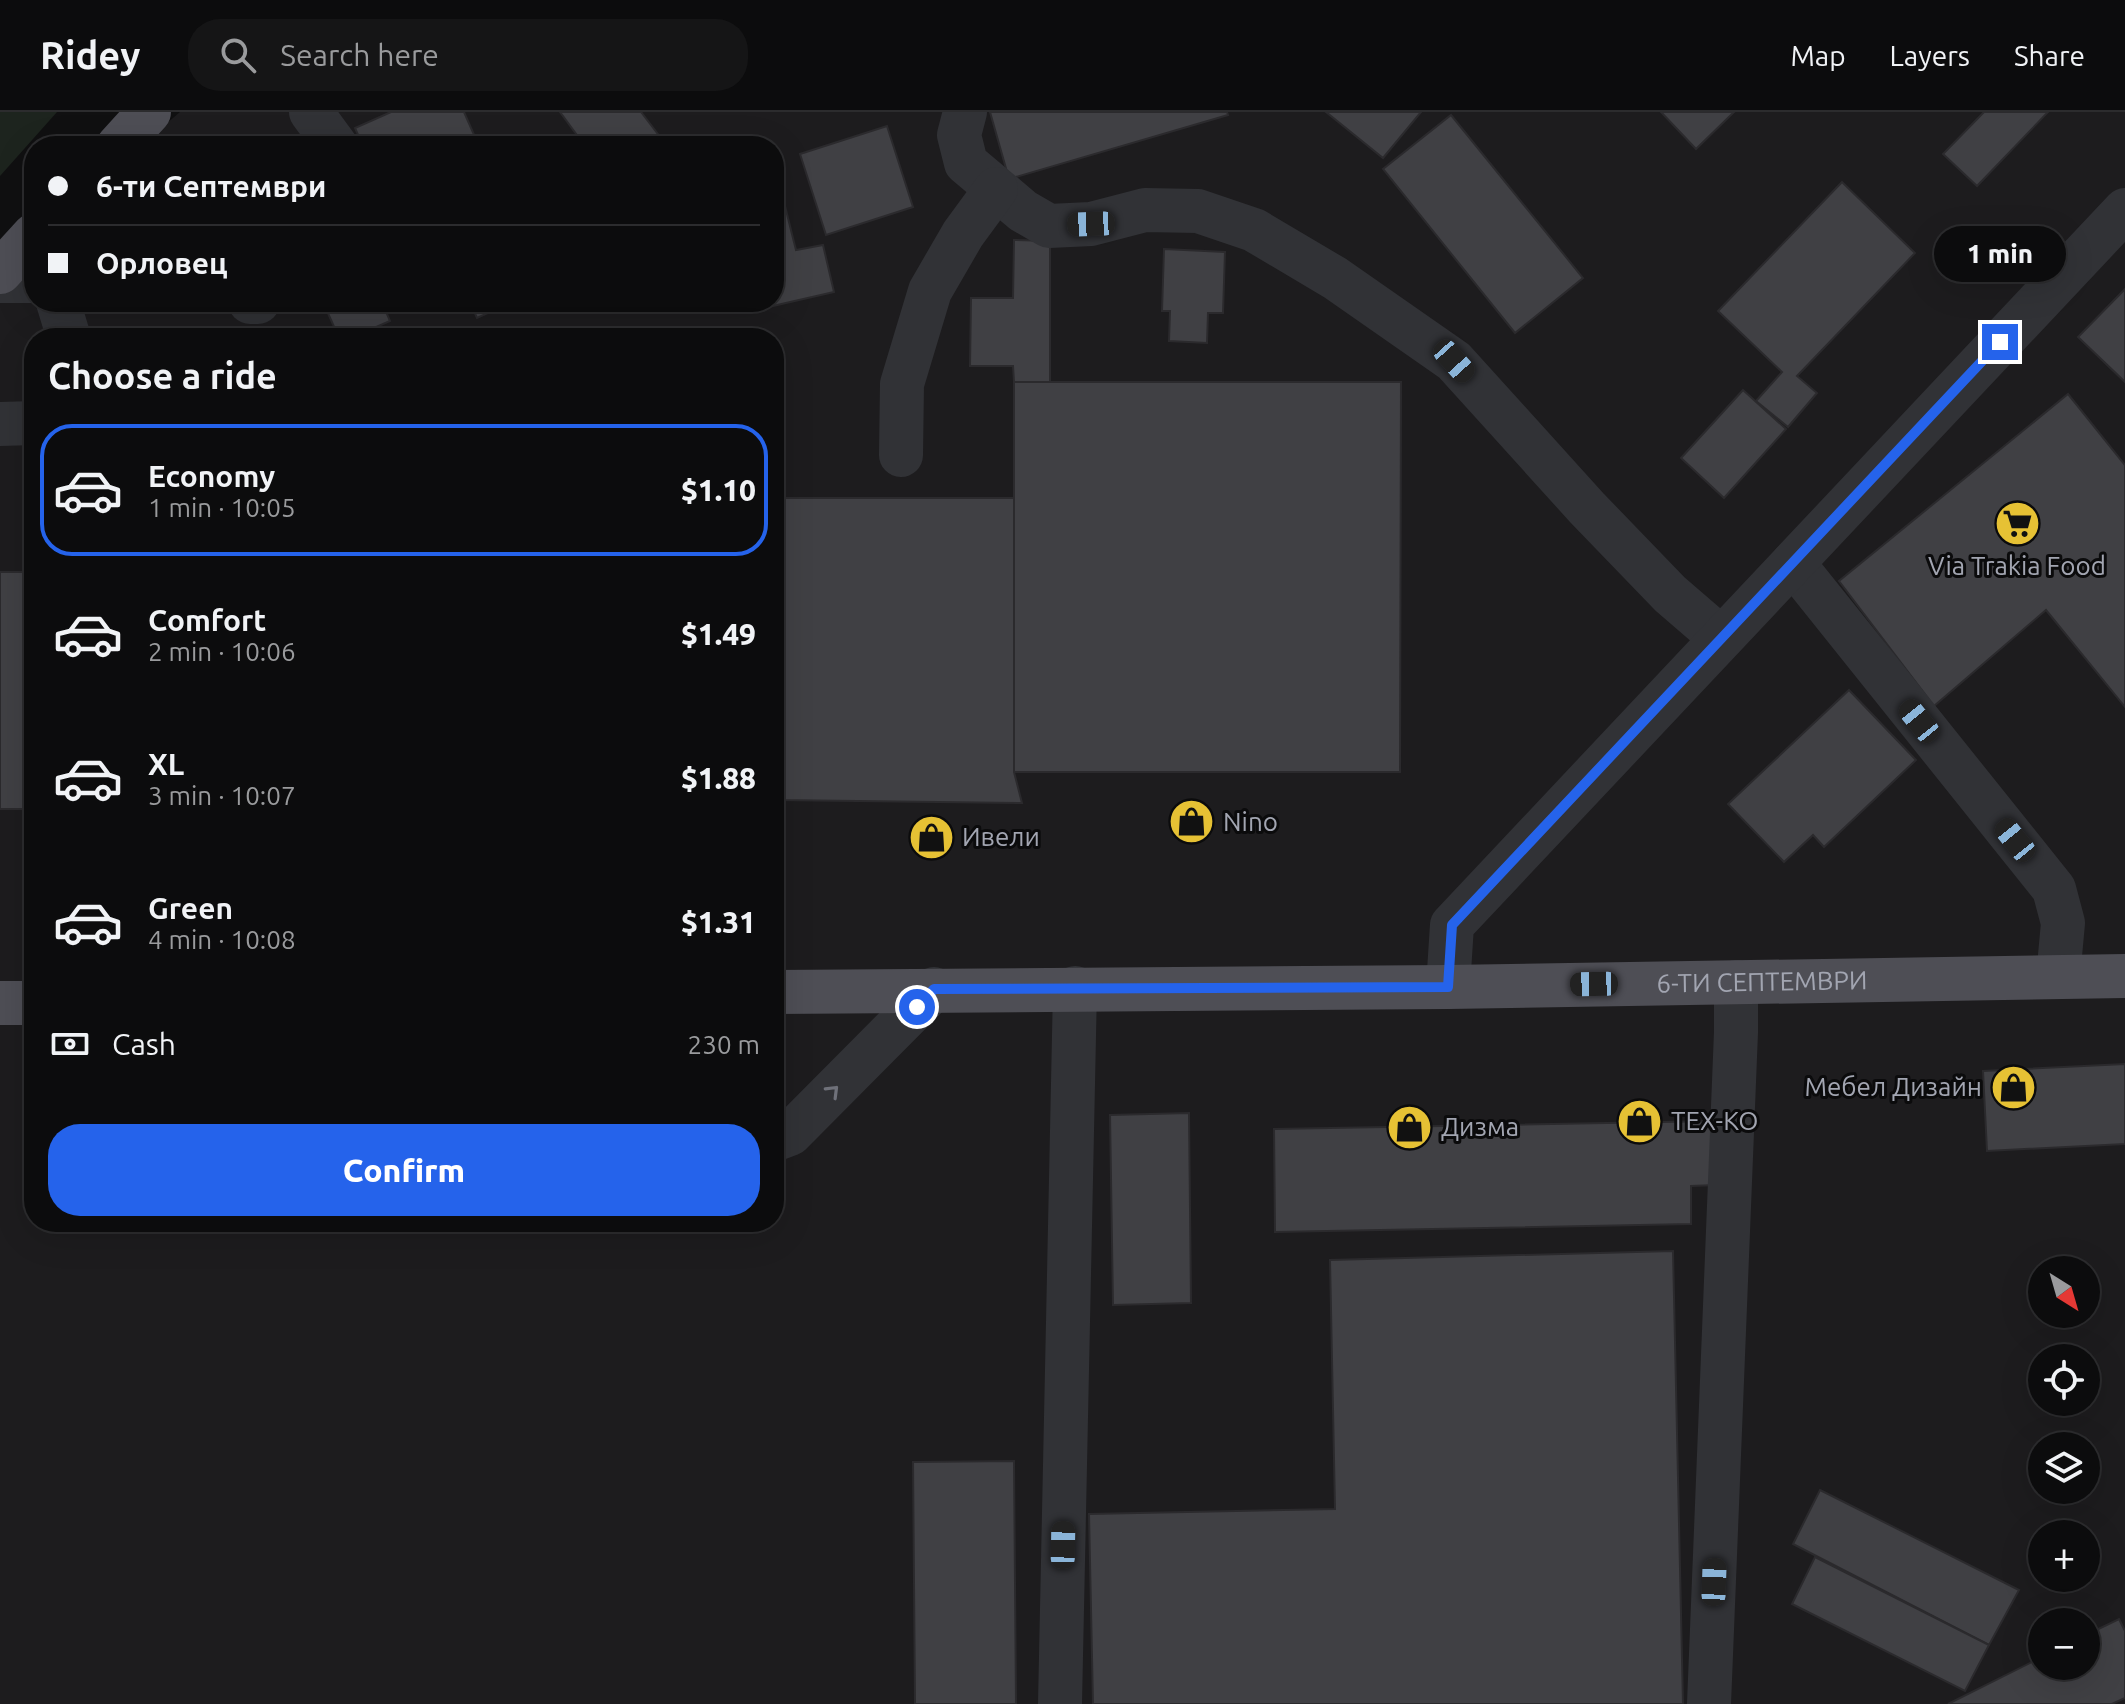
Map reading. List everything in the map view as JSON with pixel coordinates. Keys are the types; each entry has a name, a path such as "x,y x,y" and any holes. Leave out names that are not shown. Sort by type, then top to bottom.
{"main road":[{"path":"127,136 149,112"},
{"path":"0,272 24,246"},
{"name":"6-ТИ СЕПТЕМВРИ","path":"784,992 1448,987 2125,976"},
{"path":"0,1003 24,1003"}],"street":[{"path":"311,112 329,136"},
{"path":"965,112 959,135 966,163 1023,211 1049,226 1091,224 1145,210 1198,211 1254,230 1335,278 1454,361 1670,594 1721,638"},
{"path":"901,455 902,384 930,291 963,234 996,189"},
{"path":"1448,987 1452,925 2125,210"},
{"path":"0,281 24,281"},
{"path":"0,424 24,423"},
{"path":"1793,563 2054,889 2063,923 2058,977"},
{"path":"1709,1704 1736,982"},
{"path":"1060,1704 1075,988"},
{"path":"784,1136 790,1134 934,989"}],"shaded area":[{"path":"0,112 57,112 36,136 24,136 24,149 0,176"},
{"path":"180,112 2125,112 2125,1704 0,1704 0,265 24,291 24,312 784,312 784,136 152,136"}],"building":[{"path":"391,112 464,112 475,136 359,136 355,128"},
{"path":"560,112 641,112 659,136 578,136"},
{"path":"990,112 1227,112 1228,115 1009,179"},
{"path":"1326,112 1421,112 1383,158"},
{"path":"1661,112 1734,112 1696,149"},
{"path":"1984,112 2048,112 1977,186 1943,154"},
{"path":"1451,115 1583,278 1515,333 1383,169"},
{"path":"887,126 913,207 826,235 800,154"},
{"path":"1842,182 1915,253 1797,376 1817,393 1788,427 1756,401 1782,372 1718,311"},
{"path":"784,202 796,250 823,245 834,292 784,303"},
{"path":"1014,240 1050,241 1050,382 1014,382 1013,366 970,366 971,298 1013,298"},
{"path":"1164,249 1225,252 1223,313 1208,313 1207,343 1169,341 1170,311 1162,311"},
{"path":"2125,289 2125,382 2078,337"},
{"path":"327,312 386,312 390,321 374,328 335,328"},
{"path":"474,312 490,312 477,318"},
{"path":"1014,382 1401,382 1400,772 1014,772"},
{"path":"1743,390 1786,429 1724,498 1681,458"},
{"name":"Via Trakia Food","path":"2068,394 2125,465 2125,707 2046,610 1934,706 1839,581"},
{"path":"784,498 1014,498 1014,772 1022,803 784,800"},
{"path":"0,572 24,572 24,809 0,809"},
{"path":"1849,690 1916,760 1824,847 1813,835 1784,862 1728,804"},
{"path":"2125,1064 2125,1144 1987,1151 1983,1071"},
{"path":"1189,1113 1191,1303 1113,1305 1110,1115"},
{"path":"1716,1121 1717,1185 1691,1186 1691,1224 1275,1232 1274,1129"},
{"path":"1673,1251 1683,1704 1093,1704 1089,1514 1335,1509 1330,1260"},
{"path":"1014,1461 1016,1704 915,1704 913,1462"},
{"path":"1820,1490 2019,1590 1989,1645 1793,1544"},
{"path":"1815,1557 1989,1645 1965,1691 1792,1604"},
{"path":"2119,1619 2125,1631 2125,1698 2112,1704 1948,1704 2028,1664 2028,1680 2100,1680 2100,1628"}],"place":[{"name":"Via Trakia Food","path":"2017,523"},
{"name":"Nino","path":"1192,822"},
{"name":"Ивели","path":"931,837"},
{"name":"Мебел Дизайн","path":"2013,1087"},
{"name":"ТЕХ-КО","path":"1640,1121"},
{"name":"Дизма","path":"1410,1127"}],"route":[{"path":"917,1007 934,989 1448,987 1452,925 2000,342"}]}
